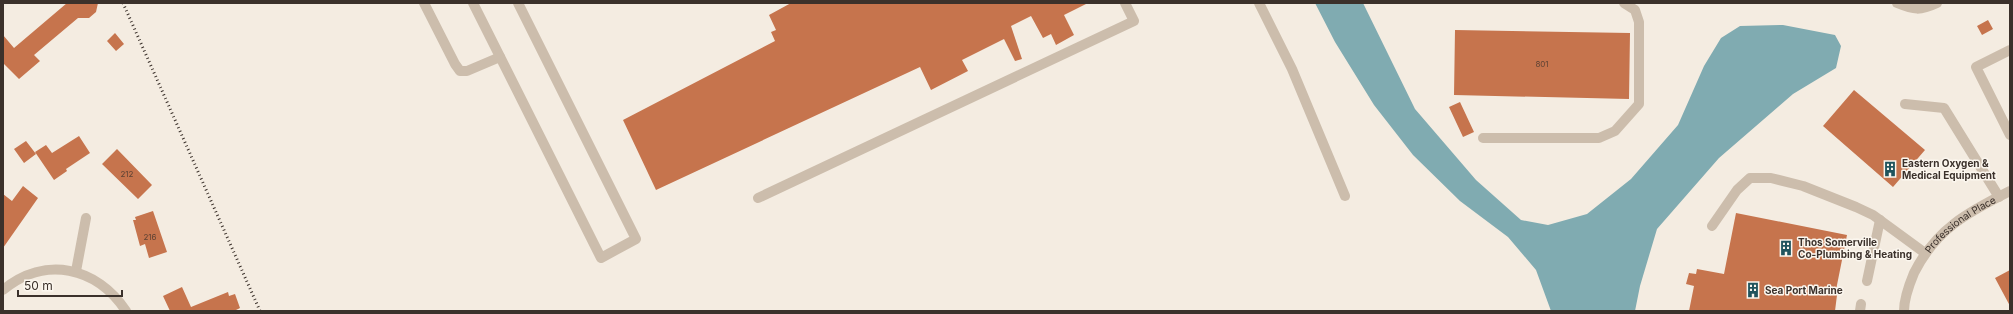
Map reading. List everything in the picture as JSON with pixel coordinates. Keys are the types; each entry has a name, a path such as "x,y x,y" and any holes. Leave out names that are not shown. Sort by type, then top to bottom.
{"street":[{"path":"424,3 460,71 467,71 500,57"},
{"path":"473,3 601,258 636,239 518,3"},
{"path":"758,198 1134,21 1125,3"},
{"path":"1259,3 1292,70 1345,196"},
{"path":"1483,138 1599,138 1615,131 1639,104 1639,22 1635,10 1624,3"},
{"path":"1897,3 1914,9 1925,9 1937,3"},
{"path":"2010,50 1976,67 2010,135"},
{"path":"1905,104 1944,108 1999,197"},
{"path":"1712,226 1737,190 1750,178 1771,178 1803,186 1856,207 1880,220 1925,253"},
{"name":"Professional Place","path":"1904,311 1908,287 1925,253 1948,228 1961,217 2010,192"},
{"path":"76,271 86,218"},
{"path":"1867,281 1880,220"},
{"path":"3,290 23,276 43,270 76,271 103,284 126,311"}],"water":[{"path":"1315,3 1363,3 1415,109 1476,180 1521,220 1548,225 1587,214 1631,179 1678,125 1704,66 1721,38 1740,26 1783,25 1835,35 1841,46 1836,68 1793,94 1719,158 1657,229 1640,286 1635,311 1551,311 1536,270 1508,237 1460,201 1413,155 1374,105 1335,42"}],"building":[{"path":"67,3 98,3 96,12 89,18 78,18 34,55 40,61 19,79 3,63 3,35 14,48"},
{"path":"791,3 1088,3 1064,15 1074,35 1056,45 1051,34 1043,38 1031,16 1011,26 1022,59 1015,61 1004,39 962,60 968,71 931,90 920,67 656,190 623,120 775,41 771,32 776,30 769,15"},
{"path":"1988,20 1993,29 1982,35 1977,26"},
{"path":"1455,30 1630,33 1629,99 1454,95"},
{"path":"115,33 124,44 116,51 107,41"},
{"name":"Eastern Oxygen & Medical Equipment","path":"1854,90 1925,150 1893,187 1823,126"},
{"path":"1460,102 1474,132 1463,137 1449,107"},
{"path":"79,136 90,153 66,169 67,171 54,180 35,152 46,145 52,153"},
{"path":"26,141 36,154 24,163 14,149"},
{"path":"117,149 152,185 138,199 102,164"},
{"path":"23,186 38,198 3,248 3,194 12,201"},
{"path":"153,211 167,252 149,258 145,244 140,246 133,220 136,220 135,217"},
{"path":"1736,213 1847,235 1835,295 1837,295 1835,311 1689,311 1694,286 1686,284 1689,273 1696,274 1697,269 1724,274"},
{"path":"2010,270 2010,306 1995,278"},
{"path":"182,287 191,307 228,292 229,296 235,294 240,308 234,311 170,311 163,296"}],"railway":[{"path":"123,3 260,311"}],"place":[{"name":"Eastern Oxygen & Medical Equipment","path":"1890,169"},
{"name":"Thos Somerville Co-Plumbing & Heating","path":"1786,248"},
{"name":"Sea Port Marine","path":"1753,290"}]}
